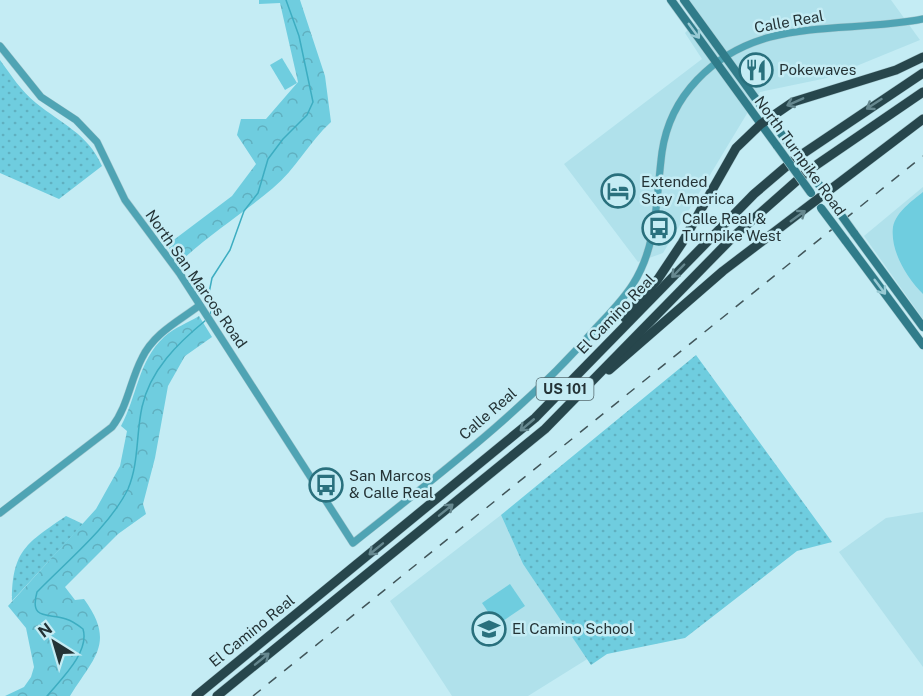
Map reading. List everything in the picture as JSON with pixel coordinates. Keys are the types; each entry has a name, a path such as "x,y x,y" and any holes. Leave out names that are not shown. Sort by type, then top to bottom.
{"highway":[{"path":"558,396 658,279 699,215 736,148 761,124 793,102 896,70 923,57"},
{"name":"El Camino Real","path":"196,696 475,468 558,396 754,194 795,159 923,73"},
{"name":"El Camino Real","path":"217,696 510,458 597,378 734,237 809,170 855,136 923,92"},
{"path":"597,378 620,364 660,324 723,271 829,198 923,119"}],"main road":[{"name":"North Turnpike Road","path":"671,0 923,345"},
{"name":"North Turnpike Road","path":"684,0 923,327"}],"street":[{"name":"Calle Real","path":"354,543 451,464 566,363 632,286 642,270 653,238 663,148 669,124 684,96 716,62 749,43 777,35 923,19"},
{"name":"North San Marcos Road","path":"0,46 41,97 76,120 97,142 125,200 162,248 354,543"},
{"path":"0,513 112,427 124,409 136,370 150,345 166,328 200,305"}],"shaded area":[{"path":"688,0 891,0 920,40 827,78 760,92 663,253 638,262 564,164 702,59 685,33 701,16"},
{"path":"923,187 923,319 864,236"},
{"path":"923,512 923,667 839,552 886,518"},
{"name":"El Camino School","path":"501,515 523,564 589,658 528,696 452,696 390,601"}],"green space":[{"path":"259,0 300,0 325,76 331,122 281,181 179,263 167,245 232,196 256,164 237,135 241,119 266,119 298,82 280,3 259,4"},
{"path":"282,58 297,83 285,90 270,65"},
{"path":"0,60 16,83 31,98 82,138 102,166 59,199 0,173"},
{"path":"923,192 923,294 901,264 894,245 893,227 897,216"},
{"path":"199,316 212,337 185,356 168,386 155,458 143,504 146,514 118,534 65,587 75,600 84,599 99,627 100,639 93,660 70,696 5,696 24,687 34,667 26,628 8,606 96,509 120,466 127,431 121,426 143,368 155,347 164,337"},
{"path":"696,355 832,542 797,551 685,638 607,654 591,665 523,564 501,515"},
{"path":"66,516 83,524 12,601 15,570 24,550 32,541"},
{"path":"510,584 525,606 497,625 482,603"}],"waterway":[{"path":"210,318 208,298 212,278 230,250 244,211 258,193 268,159 283,139 307,115 313,102 299,36 286,0"},
{"path":"47,696 73,665 84,638 83,629 73,622 38,612 35,601 37,592 87,543 120,503 132,479 142,407 151,381 158,369 185,338 206,320"}],"railway":[{"path":"253,696 923,156"}],"place":[{"name":"Pokewaves","path":"756,70"},
{"name":"Extended Stay America","path":"618,191"},
{"name":"Calle Real & Turnpike West","path":"659,228"},
{"name":"San Marcos & Calle Real","path":"326,485"},
{"name":"El Camino School","path":"489,629"}]}
